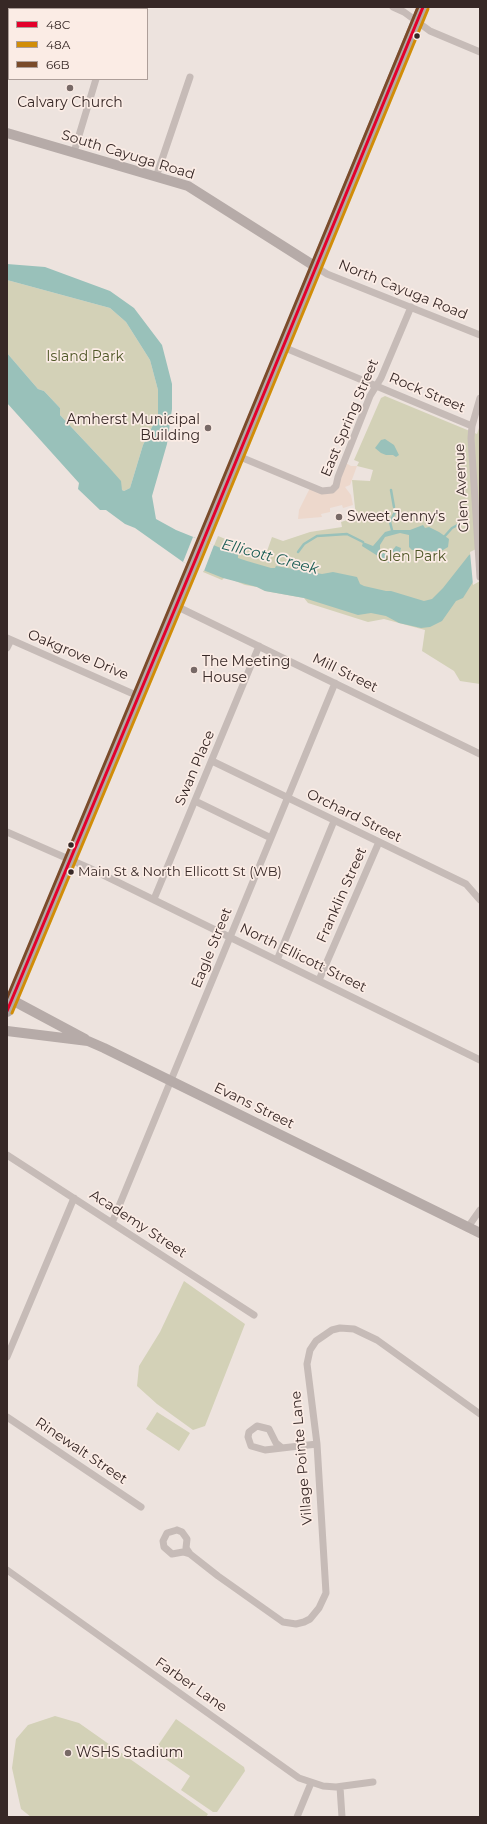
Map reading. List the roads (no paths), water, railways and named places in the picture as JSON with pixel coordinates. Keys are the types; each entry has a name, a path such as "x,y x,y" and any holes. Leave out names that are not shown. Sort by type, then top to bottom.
{"main road":[{"path":"9,1005 193,566 423,7"}],"street":[{"path":"393,7 404,12 430,31 480,52"},
{"path":"156,176 190,77"},
{"path":"74,152 96,80"},
{"name":"South Cayuga Road","path":"7,133 188,186 316,267"},
{"name":"North Cayuga Road","path":"316,267 327,274 480,335"},
{"name":"East Spring Street","path":"238,456 322,490 330,491 334,488 370,396 376,386 411,307"},
{"name":"Rock Street","path":"283,347 472,426"},
{"name":"Glen Avenue","path":"480,398 472,426 480,577"},
{"name":"Mill Street","path":"176,606 480,754"},
{"path":"7,648 9,639"},
{"name":"Oakgrove Drive","path":"9,639 138,696"},
{"name":"Swan Place","path":"154,899 259,646"},
{"name":"Eagle Street","path":"112,1223 335,683"},
{"name":"Orchard Street","path":"212,761 466,884 480,900"},
{"path":"195,801 271,838"},
{"path":"277,960 334,821"},
{"name":"North Ellicott Street","path":"7,832 71,859 154,899 480,1060"},
{"name":"Franklin Street","path":"319,980 379,842"},
{"path":"9,1005 72,1031 88,1042"},
{"name":"Evans Street","path":"7,1031 88,1042 171,1080 480,1233"},
{"name":"Academy Street","path":"7,1155 254,1315"},
{"path":"7,1357 74,1198"},
{"path":"468,1227 480,1210"},
{"name":"Village Pointe Lane","path":"190,1554 218,1576 283,1622 296,1624 310,1619 319,1608 326,1594 317,1444 307,1376 308,1356 311,1348 324,1335 340,1328 354,1329 377,1340 480,1414"},
{"name":"Rinewalt Street","path":"7,1417 141,1507"},
{"path":"282,1448 276,1443 269,1430 256,1426 249,1432 248,1437 251,1446 265,1450 317,1444"},
{"name":"Farber Lane","path":"7,1570 299,1778 323,1786 340,1787 373,1782"},
{"path":"297,1817 311,1783"},
{"path":"340,1787 342,1817"}],"water":[{"path":"7,264 45,267 110,291 134,308 162,345 172,384 172,409 167,444 152,496 156,519 176,530 238,555 238,558 247,561 271,568 275,568 276,566 322,574 333,572 357,577 360,584 364,586 391,591 424,601 432,599 443,588 469,555 480,549 480,579 473,582 463,598 456,601 442,621 430,627 421,628 399,623 386,616 371,613 358,615 304,598 265,591 257,587 223,578 183,562 135,528 125,524 106,510 100,510 78,489 79,483 7,403 7,353 38,389 44,391 60,408 60,415 121,481 122,490 124,491 130,488 143,445 158,415 158,390 150,360 126,322 110,308 7,280"},
{"path":"385,439 394,445 399,455 396,457 393,455 386,455 375,448 381,440"},
{"path":"423,525 425,528 429,527 449,539 448,547 438,553 424,550 412,550 409,547 409,535 400,533 385,537 380,545 380,551 385,554 392,551 396,546 401,548 396,561 389,563 362,546 363,542 373,546 385,532 392,530 410,530"}],"waterway":[{"path":"391,490 394,507"},
{"path":"392,530 390,522 395,512"},
{"path":"444,537 452,528 463,522"},
{"name":"Ellicott Creek","path":"298,552 304,544 317,536 347,534 363,542"}],"place":[{"name":"Calvary Church","path":"70,88"},
{"name":"Amherst Municipal Building","path":"208,428"},
{"name":"Sweet Jenny's","path":"339,517"},
{"name":"The Meeting House","path":"194,670"},
{"name":"Main St & North Ellicott St (WB)","path":"71,872"},
{"name":"WSHS Stadium","path":"68,1753"}],"park label":[{"name":"Island Park","path":"85,357"},
{"name":"Glen Park","path":"412,557"}]}
